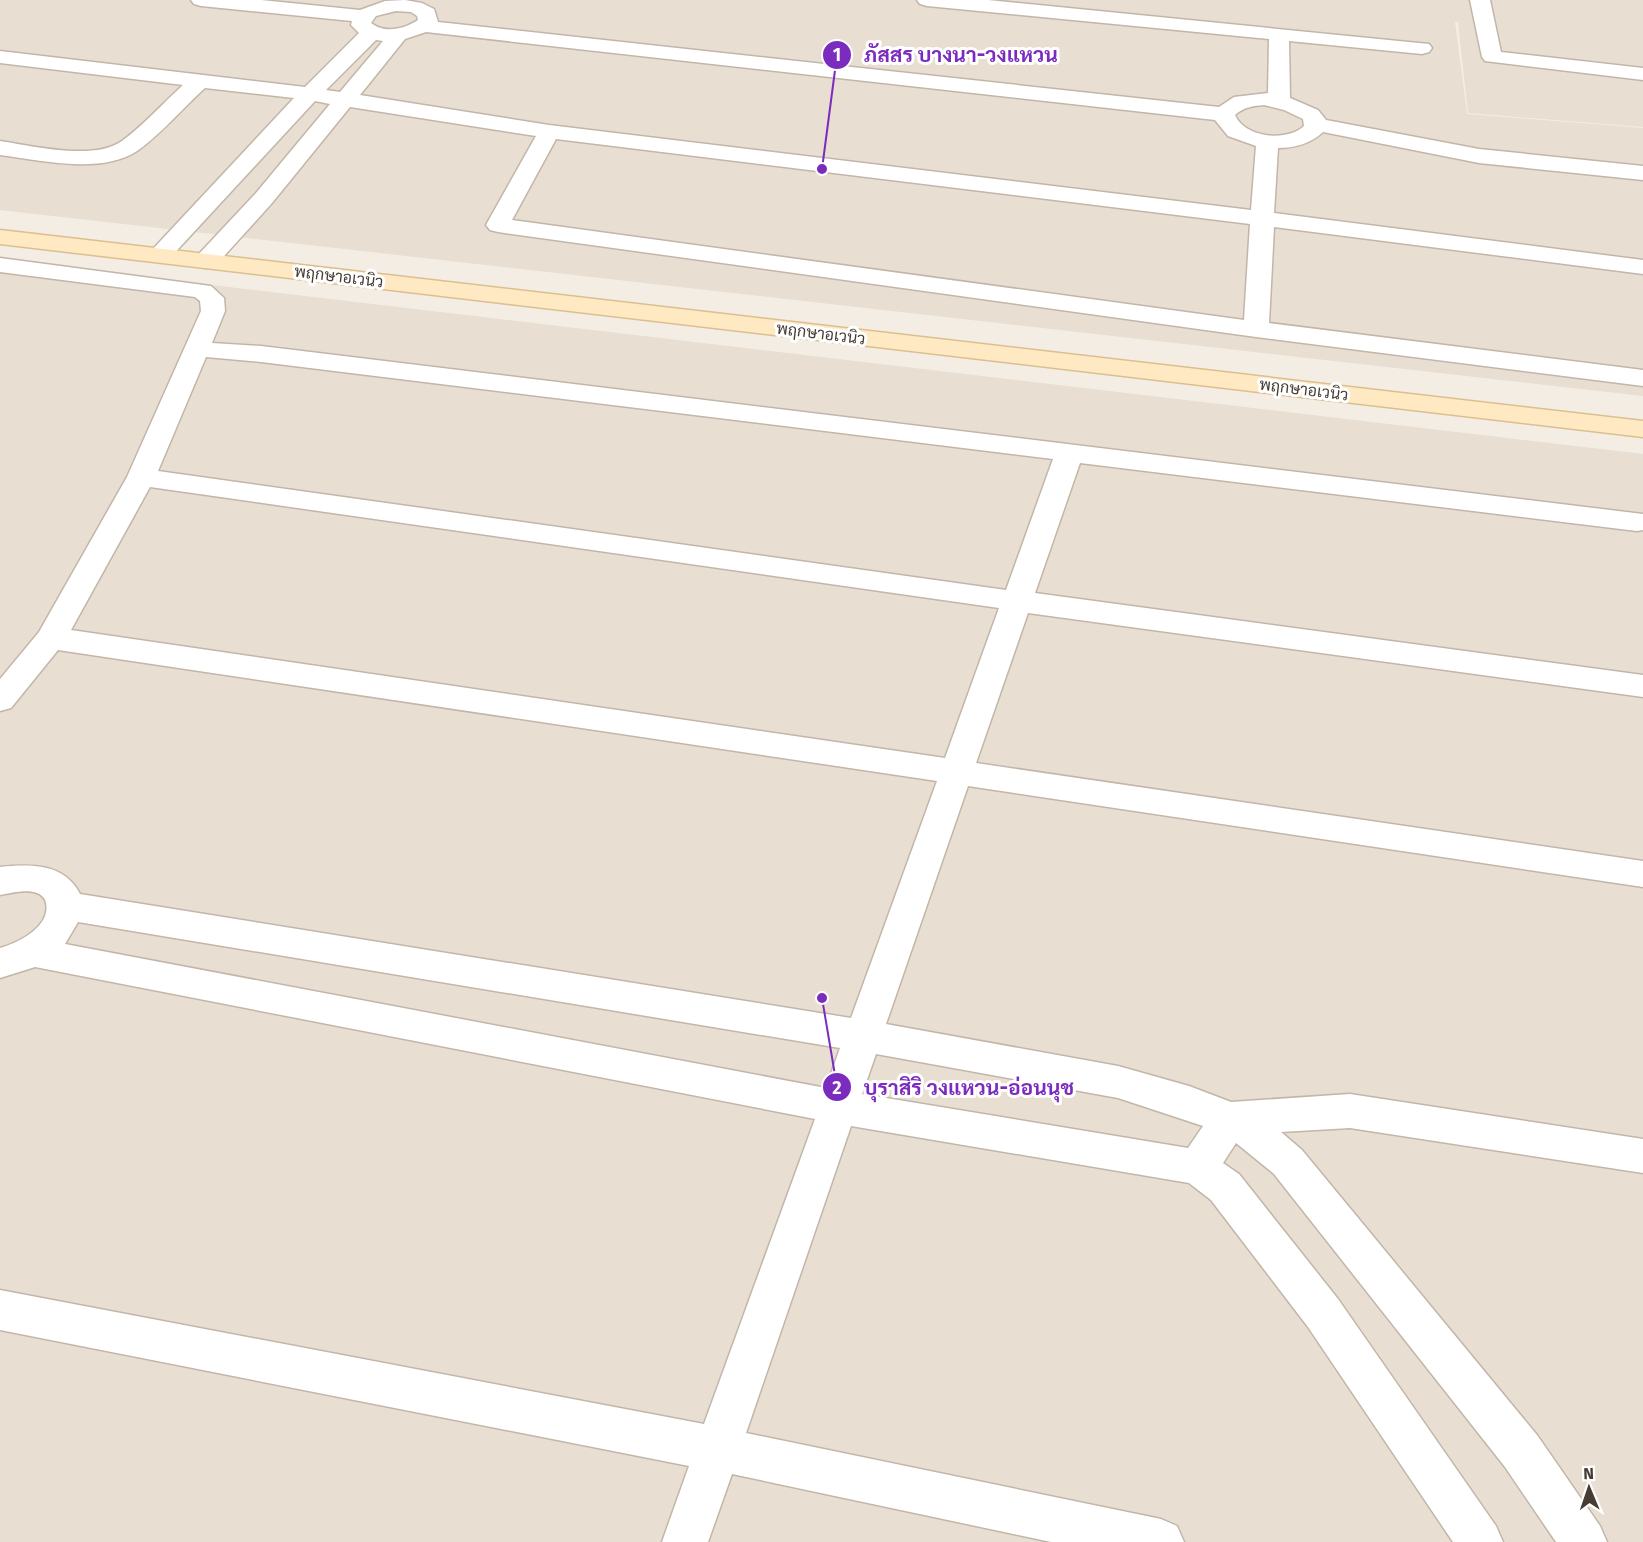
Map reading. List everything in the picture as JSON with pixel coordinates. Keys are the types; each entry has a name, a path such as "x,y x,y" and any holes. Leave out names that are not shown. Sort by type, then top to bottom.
{"street":[{"path":"201,0 368,24 399,34"},
{"path":"927,0 1422,48"},
{"path":"1480,0 1492,57 1643,74"},
{"path":"160,255 310,94 368,24 377,9 408,3 428,13 428,22 423,26 399,34 264,198 206,261"},
{"path":"423,26 1224,114 1238,103 1264,99 1279,100 1305,110 1315,124 1313,130 1306,136 1295,140 1267,141 1252,139 1230,128 1225,121 1224,114"},
{"path":"1279,34 1279,100"},
{"path":"0,57 310,94 549,132 1262,218 1643,267"},
{"path":"0,148 66,157 100,157 128,147 200,81"},
{"path":"1315,124 1479,156 1643,173"},
{"path":"549,132 498,225 1256,329 1643,378"},
{"path":"1256,329 1267,141"},
{"name":"พฤกษาอเวนิว","path":"0,237 1643,429"},
{"path":"0,265 202,291 212,298 213,311 141,477 51,638 0,700"},
{"path":"196,350 261,354 1637,522"},
{"path":"685,1542 1069,454"},
{"path":"141,477 1017,601 1643,686"},
{"path":"51,638 1643,874"},
{"path":"2,874 14,877 34,877 51,882 62,893 66,906 62,923 50,939 16,957"},
{"path":"66,906 864,1036 1118,1082 1189,1103 1230,1119 1253,1133 1288,1162 1521,1451 1584,1542"},
{"path":"16,957 838,1107 1198,1167 1225,1187 1323,1313 1480,1542"},
{"path":"1230,1119 1350,1111 1643,1156"},
{"path":"1198,1167 1230,1119"},
{"path":"0,1310 717,1449 1161,1542"}],"shaded area":[{"path":"0,0 1643,0 1643,127 1468,113 1458,22 1455,22 1467,114 1643,128 1643,396 0,210"},
{"path":"0,260 1643,454 1643,1542 0,1542"}],"place":[{"name":"ภัสสร บางนา-วงแหวน","path":"822,169"},
{"name":"บุราสิริ วงแหวน-อ่อนนุช","path":"822,998"}]}
